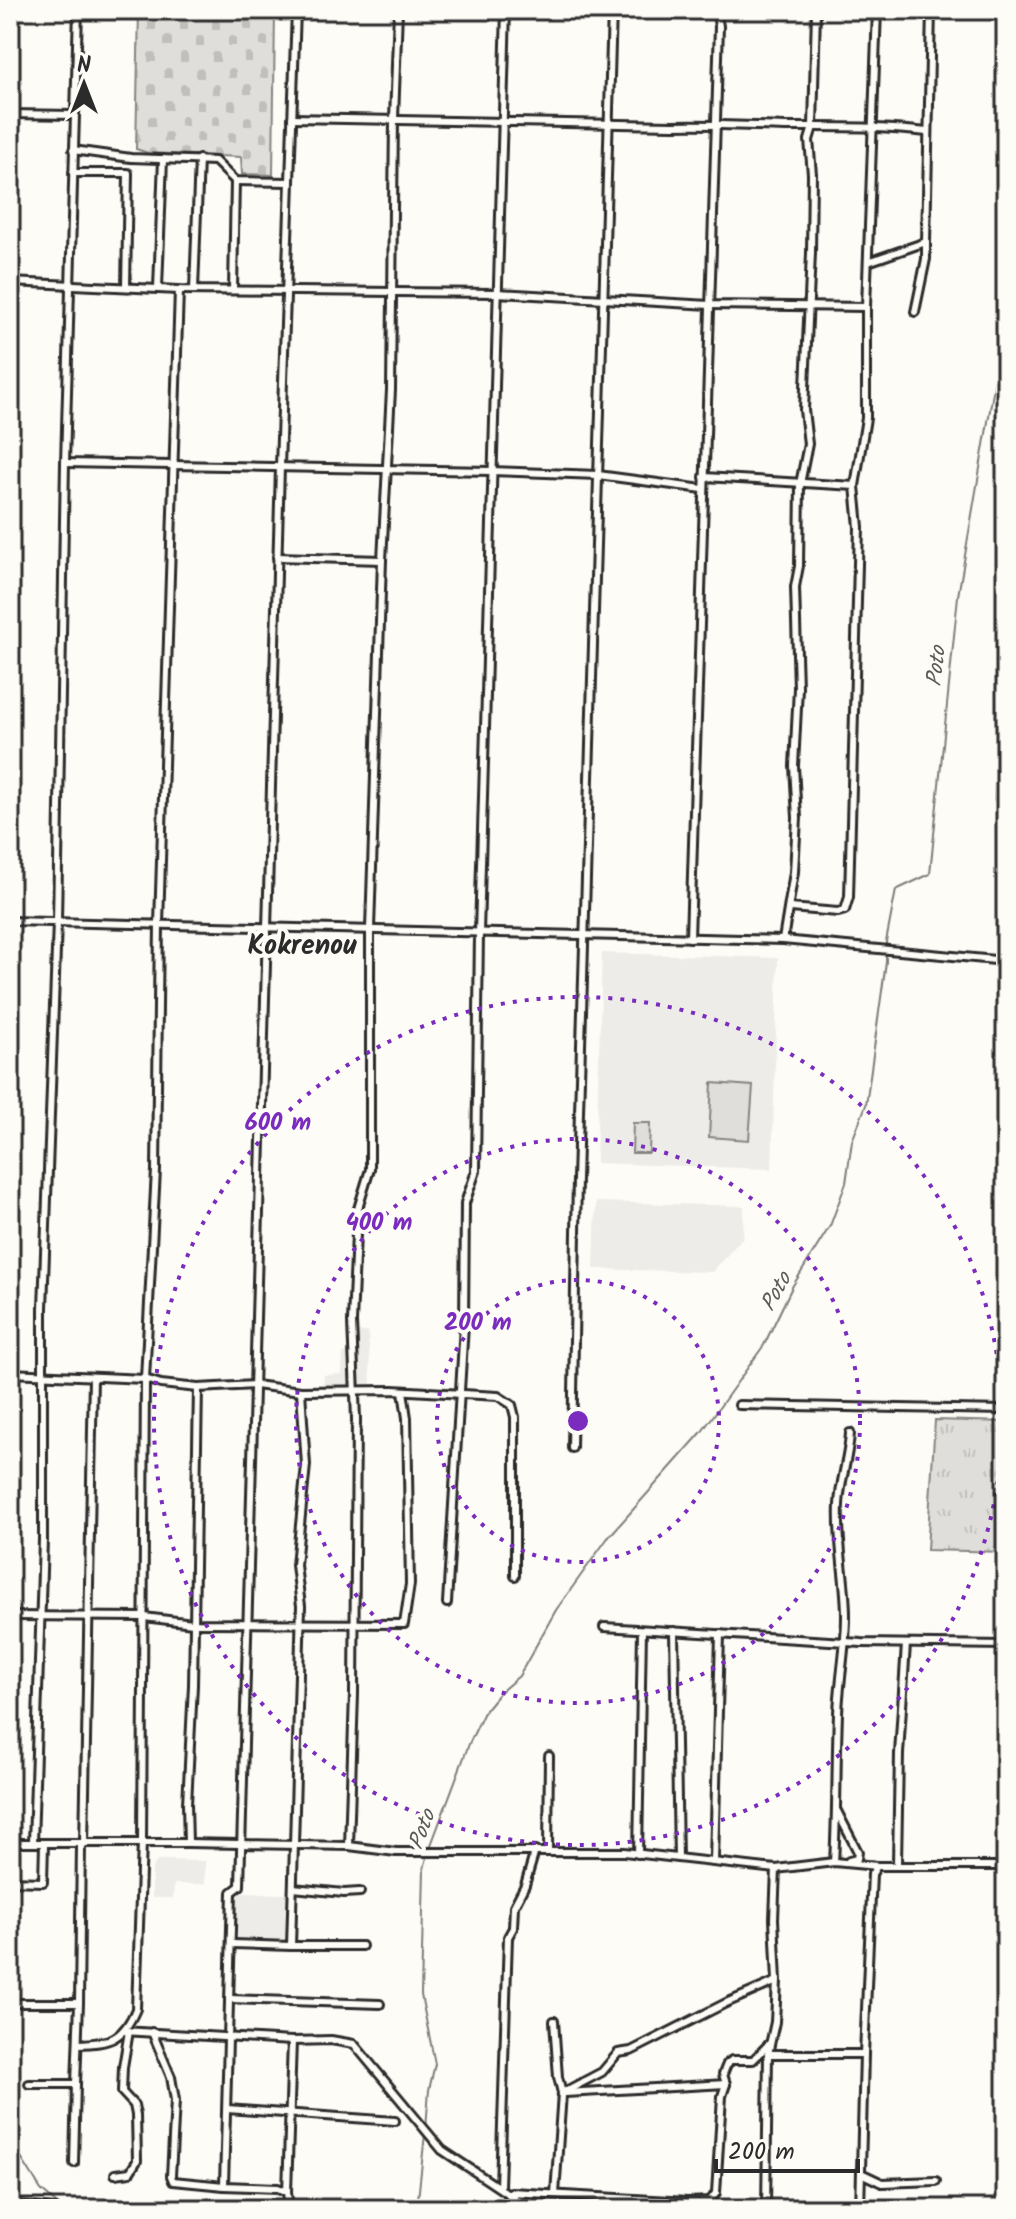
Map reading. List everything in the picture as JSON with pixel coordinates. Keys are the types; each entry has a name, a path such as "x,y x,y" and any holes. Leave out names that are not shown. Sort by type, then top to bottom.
{"street":[{"path":"33,1843 45,1375 44,1292 57,922 65,463 78,10"},
{"path":"224,2186 232,1892 240,1886 277,557 296,10"},
{"path":"349,1846 355,1625 356,1419 352,1322 357,1212 370,1169 370,929 391,390 398,10"},
{"path":"447,1603 464,1325 465,1203 476,1171 479,933 506,10"},
{"path":"572,1448 612,10"},
{"path":"690,938 717,123 719,26 716,10"},
{"path":"783,940 790,908 797,818 794,766 798,688 795,587 799,566 800,484 808,444 804,410 812,174 809,140 813,127 816,10"},
{"path":"790,908 838,912 847,906 859,527 855,486 866,418 866,307 877,10"},
{"path":"915,312 926,259 931,10"},
{"path":"10,114 74,115"},
{"path":"292,118 673,125 717,123 871,127 927,132"},
{"path":"73,150 215,161 235,181 290,182"},
{"path":"158,288 163,159"},
{"path":"194,290 199,159"},
{"path":"73,173 128,173 126,287"},
{"path":"233,290 235,181"},
{"path":"868,262 926,242"},
{"path":"10,282 179,290 497,293 710,305 866,307"},
{"path":"115,2174 130,2172 137,2161 134,2105 122,2092 126,2031 136,2009 142,1842 145,1379 156,1170 159,924 179,290"},
{"path":"65,463 598,475 703,489"},
{"path":"704,477 855,486"},
{"path":"277,557 382,560"},
{"path":"1000,799 1006,731"},
{"path":"10,921 783,940 1006,961"},
{"path":"10,1373 145,1379 198,1388 255,1385 301,1391 403,1391 498,1396 512,1405 514,1410 515,1576"},
{"path":"74,2163 93,1377"},
{"path":"188,1843 198,1388"},
{"path":"291,1946 301,1606 296,1565 306,1465 301,1391"},
{"path":"10,1616 144,1617 193,1623 404,1624 410,1584 407,1418 403,1391"},
{"path":"739,1405 1006,1410"},
{"path":"834,1862 840,1668 845,1642 845,1579 841,1566 839,1508 842,1469 849,1449 850,1433"},
{"path":"604,1627 845,1642 1006,1645"},
{"path":"638,1854 642,1630"},
{"path":"674,1631 678,1858"},
{"path":"714,1862 720,1634"},
{"path":"897,1864 899,1754 906,1644"},
{"path":"548,1851 549,1756"},
{"path":"837,1811 858,1852 857,1859 846,1863"},
{"path":"10,1843 142,1842 349,1846 396,1852 638,1854 776,1869 834,1862 877,1866 1006,1866"},
{"path":"10,1881 43,1882 44,1844"},
{"path":"500,2187 508,1937 513,1928 514,1906 525,1885 535,1851"},
{"path":"860,2209 872,1874 877,1866"},
{"path":"766,2209 768,2054 775,2022 777,1981 774,1919 776,1869"},
{"path":"293,1888 360,1892"},
{"path":"232,1944 362,1946"},
{"path":"562,2093 602,2072 618,2053 631,2051 777,1981"},
{"path":"230,1999 380,2004"},
{"path":"10,2003 79,2003"},
{"path":"554,2021 562,2093 555,2194"},
{"path":"78,2044 107,2043 126,2031 292,2041 331,2040 354,2044 442,2150 531,2209"},
{"path":"152,2032 171,2077 175,2100 173,2181 278,2188 287,2192"},
{"path":"289,2209 292,2041"},
{"path":"509,2192 710,2201 716,2193 722,2096 726,2084 723,2074 732,2060 753,2060 770,2043"},
{"path":"768,2054 864,2054"},
{"path":"29,2084 76,2084"},
{"path":"562,2093 726,2084"},
{"path":"227,2109 395,2121"},
{"path":"863,2174 882,2183 936,2181"},
{"path":"10,2205 56,2209"}],"shaded area":[{"path":"602,953 778,958 772,1169 596,1163"},
{"path":"596,1202 744,1206 743,1237 712,1272 594,1269"},
{"path":"358,1332 368,1332 371,1386 323,1385 324,1375 342,1374 343,1353 356,1352"},
{"path":"158,1860 205,1861 205,1884 174,1884 173,1898 152,1898 152,1868"},
{"path":"237,1893 289,1894 287,1942 236,1940"}],"green space":[{"path":"139,10 275,10 273,175 242,174 241,157 148,153 136,149"},
{"path":"712,1083 753,1086 749,1140 709,1137"},
{"path":"633,1123 650,1123 649,1153 632,1153"},
{"path":"935,1420 1006,1422 1006,1552 927,1550"}],"waterway":[{"name":"Poto","path":"426,2128 435,2064 421,1995 424,1869 469,1744 485,1710 519,1676 556,1610 607,1539 701,1433 764,1345 792,1287 830,1226 846,1183 852,1141 866,1105 886,962 886,942 896,890 930,874 958,596 1006,317"},
{"name":"Poto","path":"417,2209 425,2134"},
{"path":"10,2140 41,2190 63,2209"}],"district":[{"name":"Kokrenou","path":"302,944"}]}
